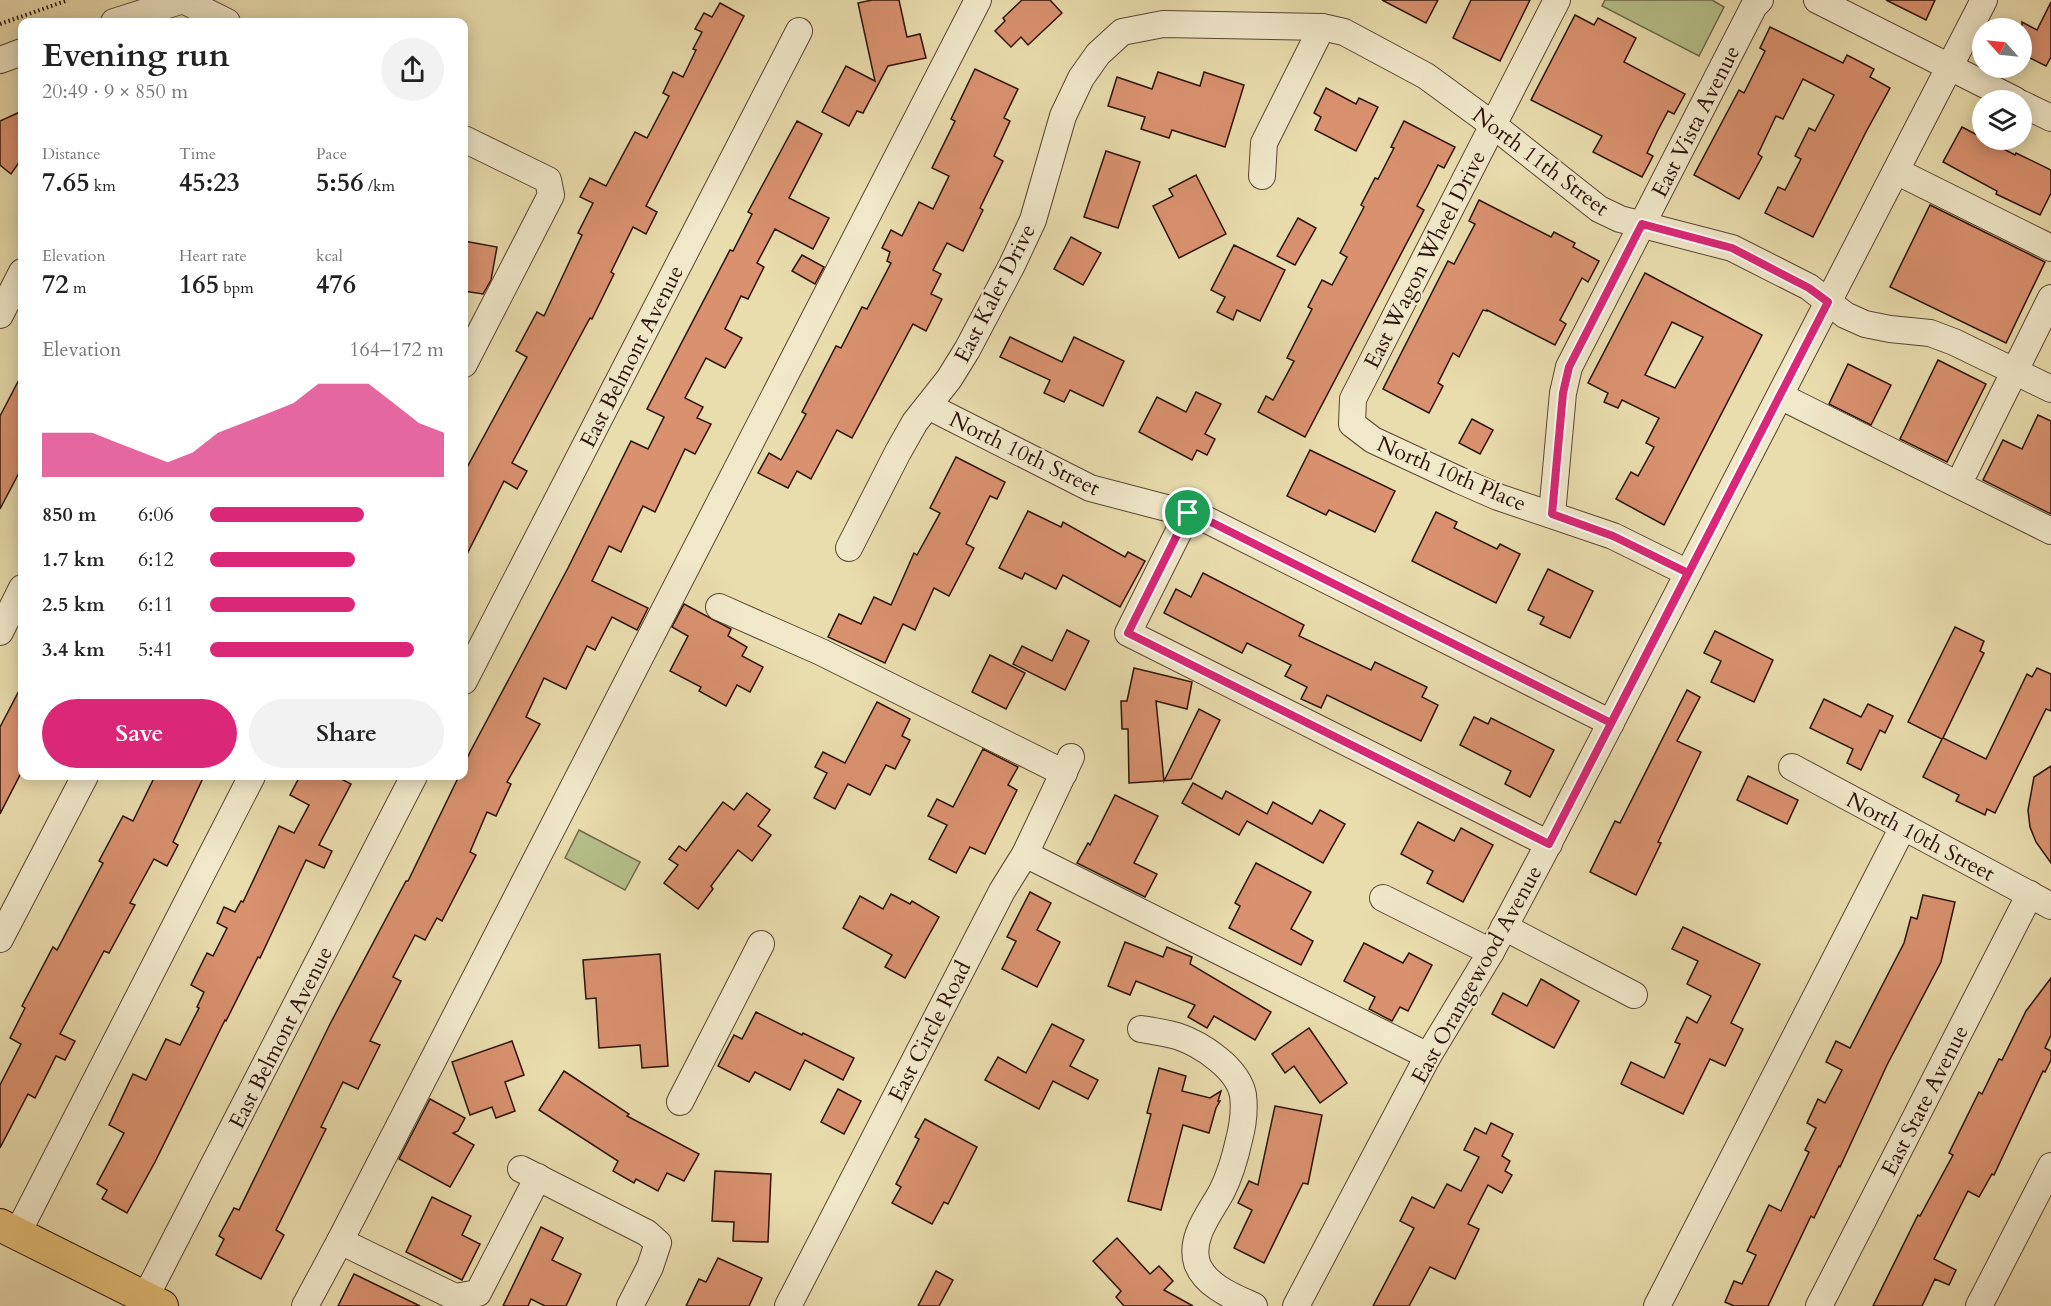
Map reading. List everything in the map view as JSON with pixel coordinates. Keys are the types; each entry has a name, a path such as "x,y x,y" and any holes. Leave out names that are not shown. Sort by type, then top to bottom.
{"main road":[{"path":"9,1229 157,1304"}],"street":[{"path":"127,18 183,0 219,18"},
{"path":"305,1306 978,0"},
{"name":"East Wagon Wheel Drive","path":"1352,424 1353,399 1557,0"},
{"name":"East Vista Avenue","path":"1552,514 1563,393 1569,367 1754,6 1760,0"},
{"path":"1817,0 1994,90"},
{"name":"East Orangewood Avenue","path":"1296,1306 1428,1056 1491,952 1549,844 1984,0"},
{"name":"North 11th Street","path":"1122,32 1162,24 1322,27 1344,32 1426,76 1493,125 1599,209 1620,219 1732,248 1809,288 1845,315 1865,324 1930,333 1954,342 2051,389"},
{"path":"1262,176 1264,143 1322,27"},
{"name":"East Belmont Avenue","path":"468,673 799,31"},
{"name":"East Kaler Drive","path":"849,548 915,422 949,380 1012,264 1033,220 1063,116 1081,78 1098,54 1122,32"},
{"path":"0,60 18,53"},
{"path":"2032,109 2051,118"},
{"path":"468,141 548,180 550,195 468,356"},
{"path":"1896,171 2051,248"},
{"path":"0,315 18,280"},
{"path":"1965,471 2051,298"},
{"path":"1780,396 2051,531"},
{"name":"North 10th Street","path":"928,406 1090,488 1201,517 1611,723"},
{"name":"North 10th Place","path":"1352,424 1373,440 1459,480 1498,497 1613,536 1688,573"},
{"path":"1188,513 1128,633 1549,844"},
{"path":"0,632 18,596"},
{"name":"East Circle Road","path":"719,607 1067,765 1025,854 1002,891 788,1306"},
{"name":"North 10th Street","path":"1791,767 2040,900"},
{"path":"0,939 83,780"},
{"path":"9,1229 250,780"},
{"name":"East Belmont Avenue","path":"157,1304 412,780"},
{"path":"1657,1306 1903,827"},
{"path":"1025,854 1428,1056"},
{"path":"1383,898 1491,952"},
{"name":"East State Avenue","path":"1819,1306 2040,900"},
{"path":"1504,927 1634,995"},
{"path":"680,1102 761,944"},
{"path":"1142,1029 1177,1036 1203,1048 1220,1060 1242,1092 1244,1119 1234,1162 1223,1189 1199,1232 1196,1249 1197,1263 1204,1275 1224,1292 1254,1306"},
{"path":"1979,1306 2051,1166"},
{"path":"340,1241 455,1297 478,1293 530,1173 647,1233 658,1243 650,1267 630,1306"}],"path":[{"path":"0,24 68,0"}],"green space":[{"path":"1605,0 1712,0 1724,7 1699,56 1602,6"},
{"path":"579,830 640,862 625,890 565,858"}],"building":[{"path":"872,0 899,0 907,37 920,34 926,58 888,66 863,113 857,111 849,126 822,112 846,66 875,81 858,3"},
{"path":"1022,0 1050,0 1062,13 1028,45 1021,37 1011,47 995,31 1005,21 1003,18"},
{"path":"1382,0 1438,0 1426,23"},
{"path":"1471,0 1530,0 1500,61 1453,38"},
{"path":"1886,0 1935,0 1926,20"},
{"path":"2051,2 2051,57 2046,66 2032,59 2032,27 2037,30"},
{"path":"720,3 744,16 646,206 657,212 646,234 633,227 592,319 590,318 512,463 527,471 517,489 504,481 468,552 468,466 527,357 516,351 537,312 544,316 582,235 578,233 593,203 580,197 590,178 606,186 635,132 647,138 669,96 663,93 673,72 683,77 696,50 693,49 702,32 695,29 704,13 712,17"},
{"path":"1575,15 1594,25 1598,18 1636,38 1624,62 1685,94 1674,114 1668,111 1657,132 1647,153 1653,156 1642,177 1593,152 1602,136 1531,100"},
{"path":"1770,27 1843,63 1847,55 1874,69 1870,77 1890,88 1813,237 1765,213 1778,187 1785,190 1801,159 1795,156 1809,128 1815,131 1834,95 1803,79 1783,119 1776,116 1758,154 1762,157 1739,199 1694,175 1739,90 1744,93 1765,51 1760,48"},
{"path":"975,69 1018,89 1004,118 1010,121 994,156 1003,161 980,208 983,210 963,251 947,243 933,270 941,274 931,294 942,299 926,331 913,324 852,438 837,430 811,479 797,471 788,488 758,473 769,453 781,460 806,414 802,412 836,346 841,348 862,307 867,309 891,263 887,261 890,252 882,248 891,230 902,236 919,202 933,209 949,176 932,168 955,121 951,119"},
{"path":"1158,72 1200,86 1204,72 1244,85 1225,147 1172,130 1169,138 1141,129 1145,117 1108,106 1117,77 1152,89"},
{"path":"1326,88 1356,104 1359,98 1378,107 1356,151 1315,130 1321,117 1314,113"},
{"path":"18,113 18,164 11,174 0,165 0,121"},
{"path":"797,121 822,134 789,198 829,218 813,249 775,229 757,263 764,267 748,299 741,296 725,329 742,338 725,368 706,358 685,398 703,407 697,418 711,424 695,454 685,449 655,512 643,506 621,552 609,546 592,581 648,608 637,630 612,617 595,650 587,646 566,689 544,678 526,717 540,724 507,782 511,784 496,816 487,812 470,852 476,855 442,921 437,918 425,940 415,935 393,977 401,981 370,1041 380,1045 358,1089 343,1082 321,1127 326,1129 276,1230 284,1235 261,1279 216,1255 224,1239 219,1236 234,1208 239,1210 330,1024 408,881 457,780 468,780 469,754 568,568 631,441 648,449 664,417 647,409 730,250 733,251 752,214 748,212"},
{"path":"1404,121 1455,147 1444,168 1438,165 1417,206 1424,210 1305,437 1258,412 1266,396 1273,400 1294,361 1287,358 1312,309 1308,307 1322,280 1332,285 1347,257 1340,253 1364,207 1361,205 1394,148 1391,147"},
{"path":"1962,127 1972,132 1972,150 2006,150 2051,170 2051,193 2040,215 1996,194 1997,191 1943,162"},
{"path":"1106,151 1140,162 1118,228 1084,217"},
{"path":"1196,175 1226,234 1179,258 1153,206 1173,196 1169,189"},
{"path":"1479,200 1551,237 1554,232 1575,243 1573,247 1599,261 1588,282 1582,278 1560,320 1566,324 1555,345 1483,310 1459,357 1453,353 1438,383 1443,386 1429,413 1383,389 1448,261 1454,264 1475,224 1469,221"},
{"path":"1930,205 2045,262 2006,343 1890,287"},
{"path":"1298,218 1316,228 1295,265 1277,256"},
{"path":"1071,237 1101,253 1083,285 1054,269"},
{"path":"468,242 497,247 491,280 483,294 468,292"},
{"path":"1234,245 1285,270 1260,321 1237,310 1233,320 1217,312 1225,297 1211,290"},
{"path":"802,255 824,267 815,284 792,271"},
{"path":"1645,273 1762,335 1664,525 1616,499 1631,472 1638,476 1654,447 1646,443 1659,418 1622,400 1618,408 1604,402 1608,393 1588,383","holes":["1672,322 1703,337 1675,388 1645,375"]},
{"path":"1010,337 1062,362 1074,337 1124,361 1103,406 1070,390 1064,402 1044,393 1050,380 1000,357"},
{"path":"1938,360 1986,384 1947,462 1900,439"},
{"path":"1848,364 1891,385 1871,425 1829,404"},
{"path":"18,382 18,475 0,509 0,416"},
{"path":"1196,392 1221,404 1205,434 1215,439 1207,455 1197,450 1192,460 1139,432 1157,397 1186,412"},
{"path":"2038,415 2051,421 2051,514 1983,480 2003,440 2022,449"},
{"path":"1472,419 1493,430 1480,454 1459,443"},
{"path":"1310,450 1395,491 1375,532 1329,510 1326,515 1287,496"},
{"path":"956,457 1005,482 997,499 990,496 966,544 974,548 949,596 934,588 915,630 903,624 885,663 828,637 839,614 861,624 874,597 891,605 914,553 917,555 940,513 930,508"},
{"path":"1028,511 1061,527 1063,522 1125,557 1128,552 1145,561 1120,607 1063,575 1056,589 1025,573 1022,579 999,568"},
{"path":"1436,512 1457,522 1454,528 1497,549 1500,544 1520,554 1496,603 1412,561"},
{"path":"1548,569 1593,591 1570,638 1540,624 1544,617 1528,610"},
{"path":"1203,573 1304,625 1299,636 1371,670 1375,662 1427,687 1422,697 1438,705 1421,741 1327,695 1321,708 1301,699 1307,687 1285,676 1291,665 1247,643 1242,653 1164,613 1176,589 1191,597"},
{"path":"684,604 731,629 728,636 747,647 742,656 763,667 750,692 737,685 726,706 699,691 701,687 670,671 688,636 672,627"},
{"path":"1955,627 1984,641 1980,651 1984,653 1943,738 1986,759 2027,674 2032,677 2037,668 2051,674 2051,711 2046,709 1995,813 1987,809 1985,815 1956,801 1959,795 1923,777 1942,739 1908,722"},
{"path":"1067,630 1089,641 1065,690 1013,664 1022,646 1052,661"},
{"path":"1715,631 1773,660 1754,702 1711,682 1721,661 1704,653"},
{"path":"990,655 1025,673 1006,709 972,692"},
{"path":"1134,668 1192,682 1187,709 1156,701 1164,781 1129,783 1128,729 1122,729 1121,701 1127,701"},
{"path":"1687,690 1700,697 1677,741 1701,752 1658,842 1661,843 1636,895 1590,872 1615,821 1620,823"},
{"path":"18,693 18,779 0,814 0,727"},
{"path":"1824,699 1861,717 1868,704 1893,716 1885,733 1880,730 1861,770 1847,763 1853,749 1810,728"},
{"path":"877,702 910,719 902,736 910,740 895,769 886,765 870,795 848,784 835,809 814,798 827,773 815,767 823,752 845,763"},
{"path":"1199,709 1220,720 1191,779 1164,781"},
{"path":"1474,717 1488,724 1491,718 1554,750 1530,797 1505,784 1511,771 1460,745"},
{"path":"983,749 1018,767 1008,785 1017,790 985,854 970,847 956,873 929,859 947,825 928,816 937,799 953,807"},
{"path":"2051,766 2051,863 2036,842 2030,827 2028,810 2034,777"},
{"path":"1748,776 1798,800 1787,824 1737,800"},
{"path":"153,780 202,780 173,842 178,845 167,866 154,859 130,903 135,905 109,953 104,951 60,1034 75,1041 65,1060 56,1056 35,1098 28,1094 0,1148 0,1085 21,1044 10,1038 25,1008 22,1006 53,947 57,950 103,863 99,861 123,816 133,821"},
{"path":"298,780 344,780 351,784 319,845 332,851 324,868 306,860 260,958 258,957 225,1020 155,1162 127,1213 102,1199 107,1190 97,1184 124,1133 109,1125 133,1074 146,1080 166,1039 180,1045 199,1008 197,1007 204,992 191,985 207,953 213,956 227,928 217,923 224,907 235,912 241,901 243,902 279,826 294,833 309,805 290,795"},
{"path":"1193,783 1222,799 1226,791 1267,814 1273,802 1312,824 1320,810 1345,824 1323,863 1247,821 1239,835 1182,803"},
{"path":"747,793 770,810 758,826 771,835 752,861 738,850 711,886 713,889 698,909 664,883 678,865 669,859 679,846 686,851 723,802 734,810"},
{"path":"1115,795 1158,816 1134,863 1157,874 1145,897 1077,863 1088,843 1090,845"},
{"path":"1418,822 1454,841 1461,828 1493,845 1463,902 1427,883 1433,871 1401,854"},
{"path":"1256,863 1311,892 1291,929 1313,941 1301,965 1229,928 1240,906 1235,903"},
{"path":"1030,892 1051,903 1037,930 1060,942 1037,987 1002,969 1016,941 1007,937"},
{"path":"891,894 910,904 912,901 939,917 905,978 885,967 892,955 843,928 860,896 883,909"},
{"path":"1923,895 1955,902 1941,962 1887,1065 1814,1218 1811,1216 1768,1306 1734,1306 1725,1302 1734,1281 1742,1284 1756,1255 1747,1251 1769,1205 1781,1211 1809,1152 1805,1150 1816,1128 1807,1123 1818,1099 1825,1103 1842,1070 1826,1062 1836,1041 1850,1048 1904,943 1911,917 1917,919"},
{"path":"1683,927 1760,964 1731,1023 1743,1029 1725,1066 1710,1059 1683,1114 1621,1084 1631,1062 1664,1078 1680,1044 1675,1042 1687,1017 1697,1023 1711,996 1687,984 1698,961 1672,949"},
{"path":"1125,942 1163,957 1167,947 1192,957 1190,964 1271,1012 1255,1040 1214,1016 1207,1028 1188,1017 1195,1005 1136,981 1130,995 1108,986"},
{"path":"1364,943 1403,963 1409,953 1432,965 1408,1011 1400,1007 1392,1021 1369,1009 1375,997 1344,981"},
{"path":"660,954 668,1066 642,1068 640,1045 599,1048 596,998 586,999 583,960"},
{"path":"2051,978 2051,1035 2045,1048 2051,1051 2051,1060 2045,1072 2043,1071 1994,1175 1992,1174 1979,1197 1968,1191 1934,1259 1956,1270 1949,1285 1935,1279 1922,1306 1873,1306 1918,1215 1920,1216 1953,1155 1949,1153 1979,1092 1982,1094 2026,1011"},
{"path":"1541,979 1579,1001 1554,1048 1492,1014 1503,993 1527,1006"},
{"path":"756,1012 854,1058 843,1080 805,1060 790,1090 755,1072 749,1082 718,1066 734,1035 742,1039"},
{"path":"1052,1024 1084,1040 1070,1066 1098,1080 1088,1099 1053,1081 1039,1109 985,1080 998,1057 1026,1073"},
{"path":"1309,1028 1347,1083 1320,1103 1294,1066 1285,1073 1272,1054"},
{"path":"512,1041 524,1075 505,1082 515,1111 496,1118 492,1107 470,1115 452,1062"},
{"path":"1159,1068 1186,1076 1182,1091 1210,1098 1221,1091 1209,1133 1183,1125 1161,1210 1128,1201 1151,1114 1147,1113"},
{"path":"564,1071 629,1114 627,1116 699,1154 684,1181 667,1173 658,1191 636,1179 634,1183 613,1171 618,1161 539,1110"},
{"path":"838,1089 861,1101 844,1134 821,1122"},
{"path":"430,1099 465,1118 458,1131 453,1133 474,1145 450,1187 399,1159"},
{"path":"1275,1106 1322,1115 1308,1184 1303,1183 1264,1263 1234,1248 1252,1210 1238,1203 1249,1181 1258,1185"},
{"path":"925,1119 977,1147 948,1204 944,1202 932,1224 892,1203 901,1187 896,1184 919,1139 915,1137"},
{"path":"1491,1123 1513,1134 1502,1156 1510,1161 1505,1171 1512,1175 1502,1193 1488,1185 1468,1224 1479,1229 1455,1279 1430,1267 1409,1306 1373,1306 1414,1228 1400,1221 1412,1197 1434,1208 1447,1184 1461,1191 1479,1157 1464,1150 1475,1128 1486,1134"},
{"path":"715,1171 771,1174 768,1242 733,1241 734,1222 712,1221"},
{"path":"432,1197 471,1216 462,1235 480,1244 462,1280 406,1252"},
{"path":"541,1227 563,1238 552,1260 581,1274 566,1306 545,1306 531,1299 528,1306 503,1306"},
{"path":"1117,1238 1150,1274 1159,1266 1173,1281 1164,1290 1193,1306 1124,1306 1116,1297 1121,1291 1093,1261"},
{"path":"718,1258 762,1278 749,1306 686,1306 699,1279 706,1282"},
{"path":"936,1271 953,1280 939,1306 918,1306"},
{"path":"354,1274 420,1306 338,1306"}],"route":[{"path":"1642,224 1732,248 1809,288 1828,302 1549,844 1128,633 1188,513 1201,517 1611,723 1688,573 1613,536 1552,514 1563,393 1569,367 1642,224"}]}
